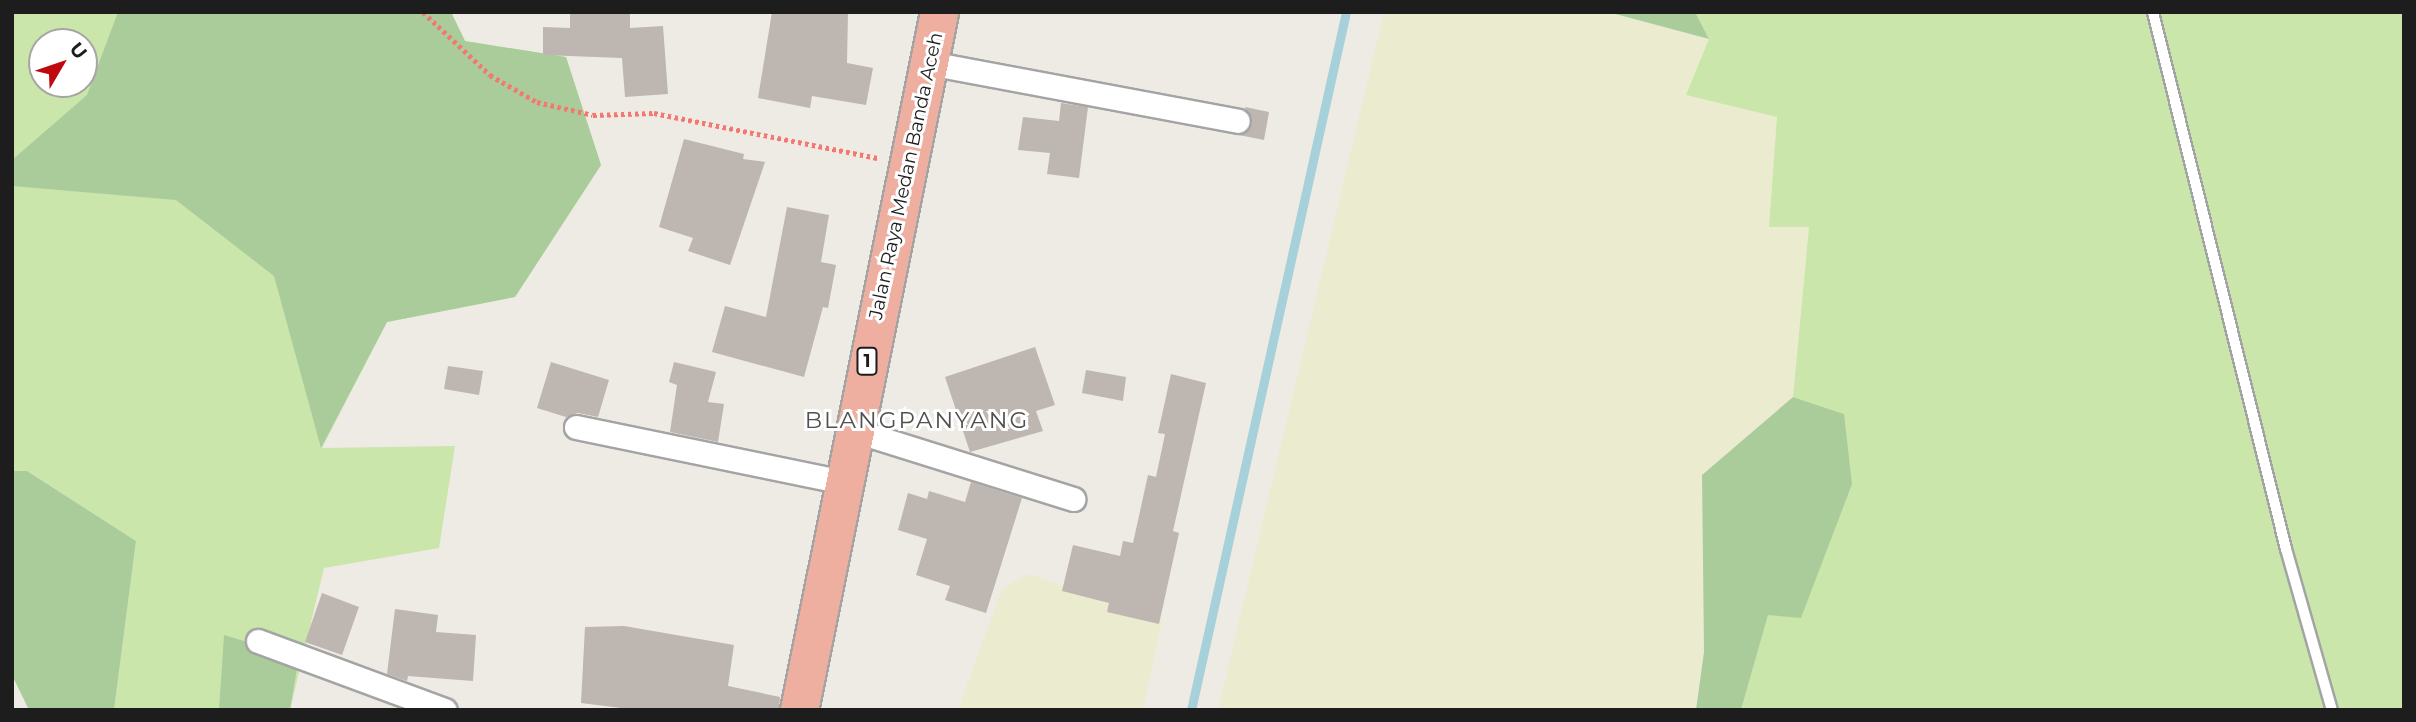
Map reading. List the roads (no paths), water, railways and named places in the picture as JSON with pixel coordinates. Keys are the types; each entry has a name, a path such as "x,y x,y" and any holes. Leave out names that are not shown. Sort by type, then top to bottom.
{"highway":[{"name":"Jalan Raya Medan Banda Aceh","path":"799,710 853,430 910,164 939,12"}],"street":[{"path":"929,63 1238,121"},
{"path":"576,427 843,482"},
{"path":"853,430 1073,499"},
{"path":"258,640 438,709"}],"lane":[{"path":"2153,12 2286,549 2332,710"}],"waterway":[{"path":"1191,710 1346,12"}],"district":[{"name":"BLANGPANYANG","path":"917,420"}]}
